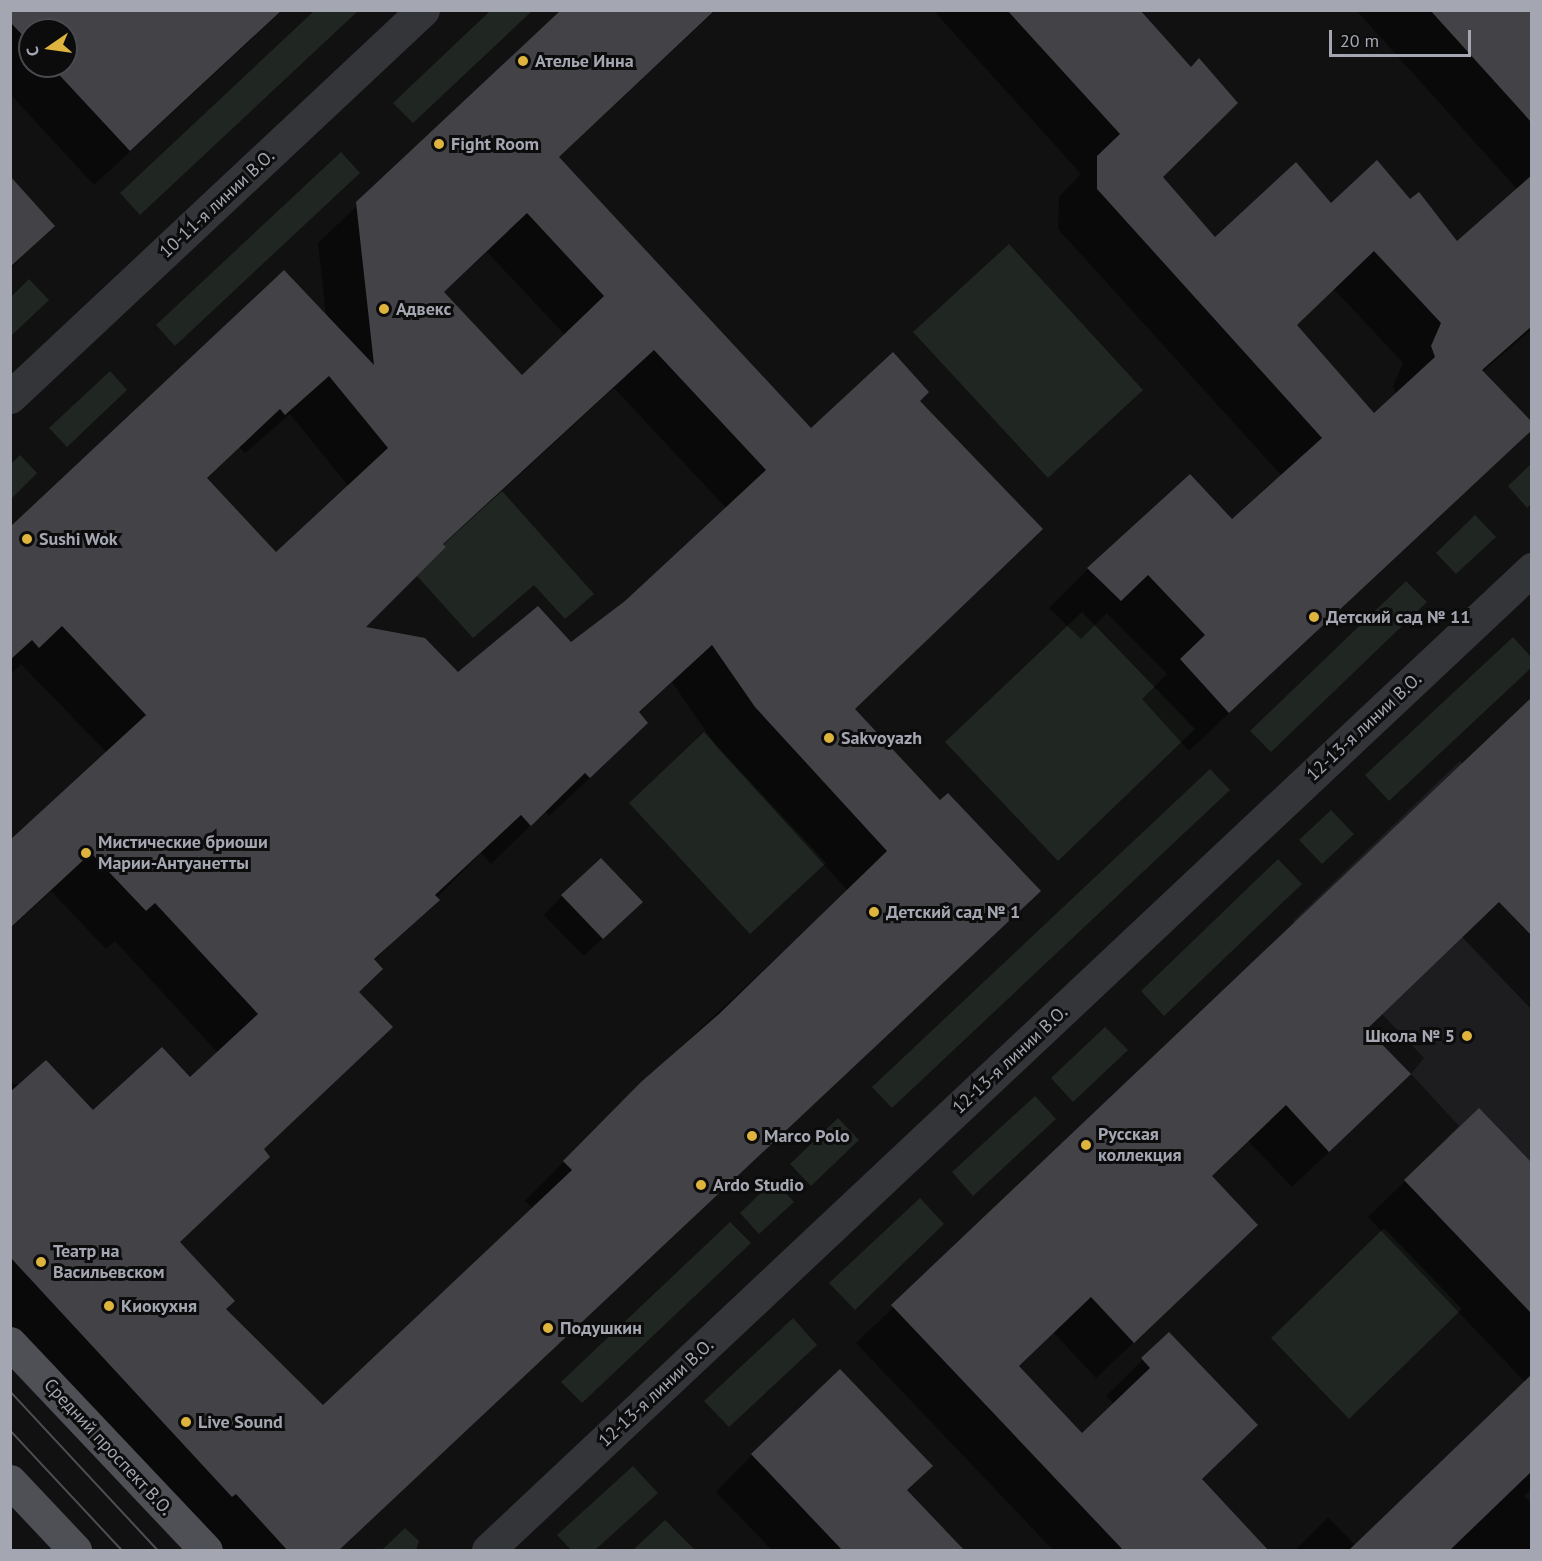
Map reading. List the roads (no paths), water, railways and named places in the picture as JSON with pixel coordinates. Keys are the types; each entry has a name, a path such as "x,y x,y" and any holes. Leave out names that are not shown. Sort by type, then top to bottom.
{"main road":[{"name":"Средний проспект В.О.","path":"10,1343 206,1551"},
{"path":"10,1481 75,1551"}],"street":[{"name":"10-11-я линии В.О.","path":"10,397 423,10"},
{"name":"12-13-я линии В.О.","path":"488,1551 1532,569"}],"tram line":[{"path":"10,1391 158,1550"},
{"path":"10,1430 122,1550"}],"place":[{"name":"Ателье Инна","path":"523,61"},
{"name":"Fight Room","path":"439,144"},
{"name":"Адвекс","path":"384,309"},
{"name":"Sushi Wok","path":"27,539"},
{"name":"Детский сад № 11","path":"1314,617"},
{"name":"Sakvoyazh","path":"829,738"},
{"name":"Мистические бриоши Марии-Антуанетты","path":"86,853"},
{"name":"Детский сад № 1","path":"874,912"},
{"name":"Школа № 5","path":"1467,1036"},
{"name":"Marco Polo","path":"752,1136"},
{"name":"Русская коллекция","path":"1086,1145"},
{"name":"Ardo Studio","path":"701,1185"},
{"name":"Театр на Васильевском","path":"41,1262"},
{"name":"Киокухня","path":"109,1306"},
{"name":"Подушкин","path":"548,1328"},
{"name":"Live Sound","path":"186,1422"}]}
